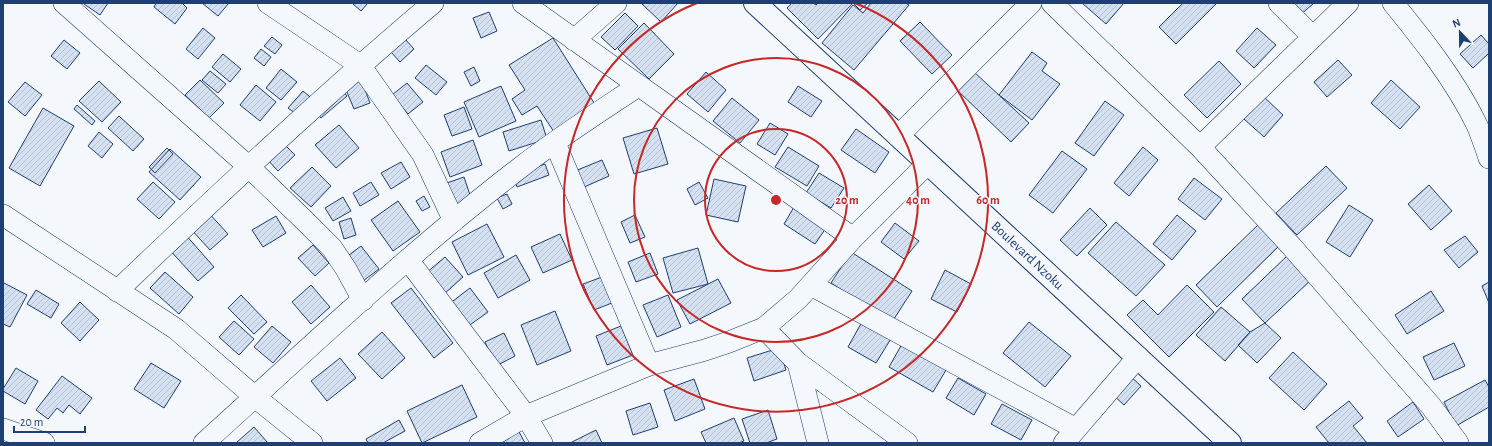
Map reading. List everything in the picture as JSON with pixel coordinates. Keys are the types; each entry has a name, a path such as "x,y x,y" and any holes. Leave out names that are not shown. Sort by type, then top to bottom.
{"street":[{"path":"64,3 248,166 305,221 332,248 364,300"},
{"path":"268,3 360,65 424,155 454,221"},
{"path":"117,291 248,166 360,65 433,3"},
{"path":"523,3 852,238"},
{"path":"574,40 616,3"},
{"name":"Boulevard Nzoku","path":"755,3 1230,443"},
{"path":"898,136 1031,3"},
{"path":"1052,3 1200,147 1292,247 1431,406 1458,443"},
{"path":"1279,3 1313,38"},
{"path":"1200,147 1348,3"},
{"path":"1392,3 1426,43 1448,74 1476,124 1489,158"},
{"path":"204,443 408,260 454,221 521,167 555,142 638,86"},
{"path":"555,142 649,365"},
{"path":"480,443 526,416 649,365 717,346 764,328 787,309 811,285 852,238 928,163"},
{"path":"3,215 176,329 255,397 312,443"},
{"path":"408,260 526,416 542,443"},
{"path":"811,285 1070,436 1138,357"},
{"path":"764,328 798,363 907,443"},
{"path":"798,363 818,443"},
{"path":"3,429 44,443"}],"building":[{"path":"108,3 100,15 84,4"},
{"path":"156,3 182,3 187,8 175,24 154,7"},
{"path":"202,3 229,3 218,16"},
{"path":"352,3 368,3 361,11"},
{"path":"641,3 678,3 661,22"},
{"path":"792,3 813,3 816,5 818,3 853,3 818,39 787,8"},
{"path":"853,3 868,3 860,10"},
{"path":"871,3 906,3 909,5 854,70 822,43 853,5 863,13"},
{"path":"1082,3 1124,3 1106,24"},
{"path":"1183,3 1217,3 1176,44 1159,27"},
{"path":"1285,3 1314,3 1298,17"},
{"path":"489,12 497,31 481,38 473,18"},
{"path":"625,13 638,26 615,50 601,37"},
{"path":"920,22 952,55 932,74 900,41"},
{"path":"644,23 674,54 649,79 618,49"},
{"path":"203,28 215,38 198,59 186,49"},
{"path":"1257,28 1276,45 1254,68 1236,51"},
{"path":"1481,35 1489,44 1489,53 1473,68 1460,54"},
{"path":"272,37 282,45 275,54 264,46"},
{"path":"553,38 596,106 554,132 537,106 522,115 512,99 525,90 509,65"},
{"path":"405,39 414,49 400,62 391,52"},
{"path":"64,40 80,53 67,69 51,56"},
{"path":"261,49 271,57 264,66 254,58"},
{"path":"1032,52 1047,63 1042,71 1060,84 1032,120 999,95"},
{"path":"223,54 241,69 230,82 212,67"},
{"path":"1338,60 1352,75 1327,97 1314,82"},
{"path":"1219,61 1241,84 1207,118 1184,95"},
{"path":"426,65 447,82 436,95 415,78"},
{"path":"474,67 480,81 471,86 464,72"},
{"path":"281,69 297,82 281,100 266,88"},
{"path":"210,71 226,84 218,93 202,80"},
{"path":"973,71 1029,123 1011,142 956,89"},
{"path":"706,72 726,90 708,112 687,94"},
{"path":"361,79 370,103 354,109 344,85"},
{"path":"200,80 224,103 209,118 185,95"},
{"path":"1391,80 1420,107 1400,129 1371,103"},
{"path":"99,81 121,102 102,122 79,101"},
{"path":"25,82 42,95 25,116 8,102"},
{"path":"407,83 423,102 408,114 392,95"},
{"path":"256,85 276,102 260,121 240,105"},
{"path":"501,86 516,121 479,137 464,102"},
{"path":"798,86 822,101 811,117 788,102"},
{"path":"341,89 347,96 321,118 315,111"},
{"path":"303,91 310,97 296,114 288,108"},
{"path":"1264,97 1283,115 1264,137 1244,119"},
{"path":"732,98 759,120 740,143 713,121"},
{"path":"1105,101 1124,115 1094,156 1075,143"},
{"path":"77,105 95,121 92,125 74,109"},
{"path":"464,107 472,129 452,136 444,115"},
{"path":"43,108 74,126 40,186 9,168"},
{"path":"119,116 144,139 133,151 108,128"},
{"path":"541,120 547,139 509,151 503,132"},
{"path":"770,123 788,134 775,155 757,144"},
{"path":"339,125 359,148 336,168 315,145"},
{"path":"657,128 668,164 634,174 623,138"},
{"path":"856,129 889,152 875,173 841,150"},
{"path":"99,132 113,144 102,158 88,146"},
{"path":"473,140 482,165 450,177 441,152"},
{"path":"283,143 295,155 278,171 266,158"},
{"path":"788,147 819,166 807,186 775,167"},
{"path":"1143,147 1158,160 1129,196 1114,183"},
{"path":"167,148 173,154 155,173 149,167"},
{"path":"170,149 201,177 180,200 149,172"},
{"path":"1062,151 1087,169 1053,213 1029,195"},
{"path":"602,160 609,176 582,188 575,171"},
{"path":"401,162 410,177 391,189 381,173"},
{"path":"545,164 549,175 517,187 513,175"},
{"path":"1326,166 1347,188 1297,235 1276,213"},
{"path":"312,167 331,186 311,207 290,188"},
{"path":"819,173 844,188 831,208 806,193"},
{"path":"464,177 472,201 452,208 444,184"},
{"path":"1194,178 1222,199 1205,220 1178,199"},
{"path":"714,179 746,186 738,222 706,215"},
{"path":"153,182 175,202 159,219 137,199"},
{"path":"371,182 379,195 360,206 353,193"},
{"path":"699,182 708,198 695,205 687,189"},
{"path":"1429,185 1452,211 1431,230 1408,204"},
{"path":"507,194 512,204 503,209 497,198"},
{"path":"424,196 430,207 422,211 416,201"},
{"path":"343,197 351,211 333,221 325,208"},
{"path":"398,201 420,232 393,251 371,220"},
{"path":"1349,205 1373,220 1350,257 1326,242"},
{"path":"794,207 826,228 815,244 784,224"},
{"path":"1090,208 1107,225 1077,256 1060,240"},
{"path":"206,210 228,234 210,250 188,226"},
{"path":"635,215 645,237 630,243 621,222"},
{"path":"1177,215 1196,231 1172,260 1153,244"},
{"path":"276,216 286,233 263,247 252,230"},
{"path":"351,218 356,235 344,239 339,222"},
{"path":"1116,222 1165,265 1136,296 1088,253"},
{"path":"895,223 919,241 904,259 881,242"},
{"path":"1260,223 1281,244 1217,307 1196,285"},
{"path":"487,224 504,257 468,275 452,242"},
{"path":"184,233 214,267 198,281 168,248"},
{"path":"560,234 572,260 543,273 531,247"},
{"path":"1465,236 1478,252 1459,268 1444,250"},
{"path":"313,245 329,263 315,276 298,258"},
{"path":"361,246 379,269 363,281 345,258"},
{"path":"698,248 708,284 673,293 663,258"},
{"path":"851,252 912,291 892,322 831,283"},
{"path":"650,253 658,274 636,282 628,262"},
{"path":"516,255 530,280 498,298 484,273"},
{"path":"1287,256 1310,281 1265,323 1242,299"},
{"path":"445,257 463,277 443,295 425,274"},
{"path":"945,270 971,284 957,312 931,299"},
{"path":"165,272 193,297 179,314 150,288"},
{"path":"602,277 612,303 594,310 583,284"},
{"path":"718,279 731,303 690,324 677,300"},
{"path":"1489,282 1489,303 1482,286"},
{"path":"4,283 27,295 10,327 3,324"},
{"path":"311,285 330,307 311,324 292,302"},
{"path":"1187,285 1214,312 1169,357 1127,315 1143,300 1158,315"},
{"path":"411,288 453,343 434,358 391,303"},
{"path":"470,288 488,312 467,327 449,304"},
{"path":"36,290 59,304 51,318 27,304"},
{"path":"1431,291 1444,311 1407,334 1395,315"},
{"path":"241,295 267,322 254,334 228,308"},
{"path":"668,295 681,327 657,337 643,305"},
{"path":"80,302 99,320 80,341 61,323"},
{"path":"1221,307 1250,332 1225,361 1196,335"},
{"path":"555,311 571,351 537,365 521,325"},
{"path":"863,320 892,337 876,363 848,347"},
{"path":"234,321 254,339 239,355 219,337"},
{"path":"1029,322 1071,356 1045,387 1003,353"},
{"path":"1265,323 1281,338 1257,363 1238,345 1250,332"},
{"path":"272,326 291,342 273,363 254,347"},
{"path":"621,326 633,355 607,365 596,336"},
{"path":"382,332 405,358 382,379 358,354"},
{"path":"504,333 515,356 496,366 485,342"},
{"path":"1454,343 1465,366 1434,380 1423,357"},
{"path":"902,344 946,370 933,392 889,367"},
{"path":"779,348 786,370 754,381 747,358"},
{"path":"1293,352 1327,384 1304,410 1269,378"},
{"path":"340,358 356,378 327,401 311,381"},
{"path":"151,363 181,381 164,408 134,389"},
{"path":"16,368 38,381 25,404 3,391"},
{"path":"1129,375 1141,386 1124,405 1112,394"},
{"path":"62,376 92,398 80,414 69,405 63,413 57,408 48,419 36,410"},
{"path":"958,378 986,394 974,415 946,398"},
{"path":"694,379 705,409 675,421 664,390"},
{"path":"1485,380 1489,387 1489,407 1456,426 1444,402"},
{"path":"462,385 477,417 422,443 407,411"},
{"path":"1349,401 1363,418 1353,426 1367,443 1329,443 1316,427"},
{"path":"1413,402 1424,419 1398,437 1387,421"},
{"path":"650,403 658,427 633,435 626,411"},
{"path":"1002,404 1032,420 1021,440 991,424"},
{"path":"768,410 777,439 766,443 750,443 742,419"},
{"path":"734,418 744,441 739,443 706,443 701,432"},
{"path":"399,420 405,431 383,443 368,443 366,439"},
{"path":"254,427 268,443 236,443"},
{"path":"517,428 525,443 491,443"},
{"path":"596,430 602,443 570,443"}]}
